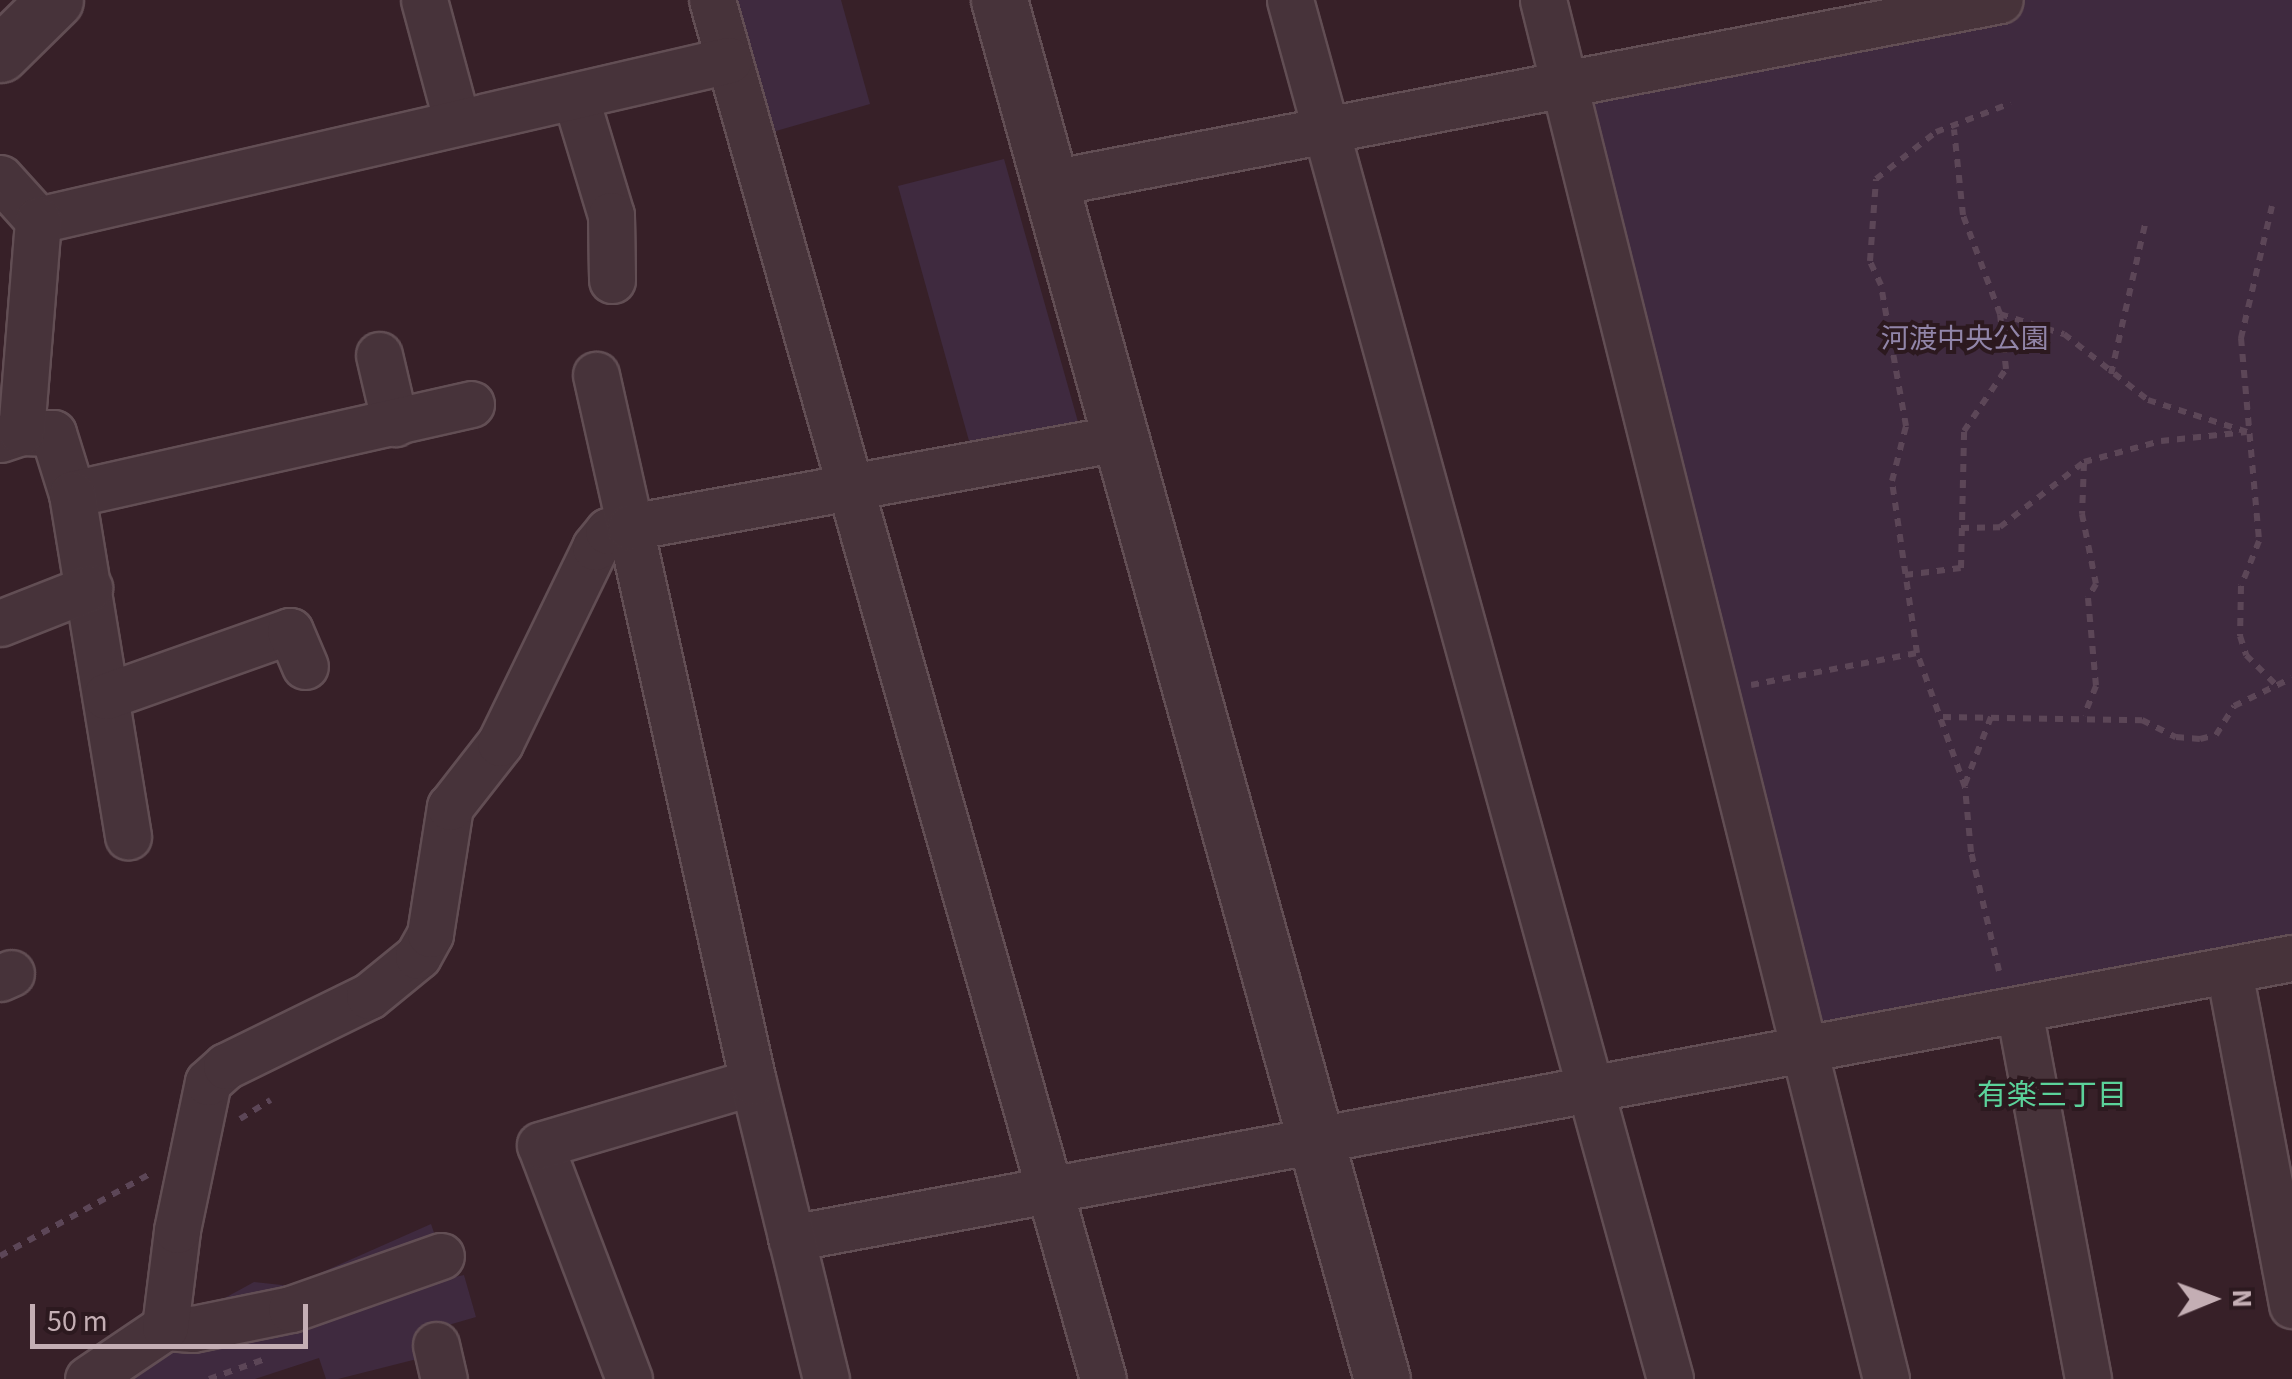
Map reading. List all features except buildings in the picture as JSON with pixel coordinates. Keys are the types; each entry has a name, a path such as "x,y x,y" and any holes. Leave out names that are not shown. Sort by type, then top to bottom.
{"street":[{"path":"0,54 56,0"},
{"path":"424,0 457,122"},
{"path":"712,0 848,486 1052,1187 1103,1379"},
{"path":"999,0 1382,1379"},
{"path":"1290,0 1670,1379"},
{"path":"1543,0 1808,1047 1886,1379"},
{"path":"1051,183 1563,83 1795,19 2000,0"},
{"path":"38,220 728,60"},
{"path":"575,96 611,215 612,280"},
{"path":"0,178 38,220 10,436 53,433 72,494 128,836"},
{"path":"378,355 395,422"},
{"path":"596,375 753,1082 826,1379"},
{"path":"72,494 471,404"},
{"path":"166,1327 192,1149 208,1082 226,1066 370,996 418,956 430,934 450,807 500,743 595,547 608,531 1122,438"},
{"path":"0,623 89,588"},
{"path":"106,696 290,631 306,666"},
{"path":"791,1238 2292,958"},
{"path":"2229,971 2292,1305"},
{"path":"2014,1011 2088,1379"},
{"path":"628,1379 540,1145 753,1082"},
{"path":"88,1379 166,1327 193,1329 291,1310 441,1256"}],"path":[{"path":"2011,103 1954,129 1936,132 1876,179 1870,261 1881,285 1906,426 1892,481 1917,653 1943,716 1964,785 1971,852 2014,1011"},
{"path":"1905,574 1961,568 1964,430 2006,369 2000,314 1963,216 1954,129"},
{"path":"2272,206 2241,338 2258,542 2241,586 2240,636 2246,656 2275,684"},
{"path":"2112,374 2146,220"},
{"path":"2000,314 2064,334 2148,400 2247,432"},
{"path":"1961,528 2000,528 2084,462 2161,441 2247,432"},
{"path":"2084,462 2082,514 2096,584 2088,598 2096,686 2084,716"},
{"path":"1718,692 1917,653"},
{"path":"1943,716 2142,720 2176,738 2200,738 2216,735 2234,706 2292,678"},
{"path":"1964,785 1990,717"},
{"path":"0,1256 192,1149 270,1100"}],"green space":[{"path":"731,0 841,0 870,104 769,133"},
{"name":"河渡中央公園","path":"2000,0 2292,0 2292,958 1808,1047 1563,83"},
{"path":"1004,159 1080,429 971,448 898,186"},
{"path":"431,1224 450,1278 464,1275 476,1317 414,1335 421,1358 338,1379 326,1379 319,1358 255,1379 104,1379 183,1321 254,1282 291,1286"}],"district":[{"name":"有楽三丁目","path":"2052,1096"}]}
